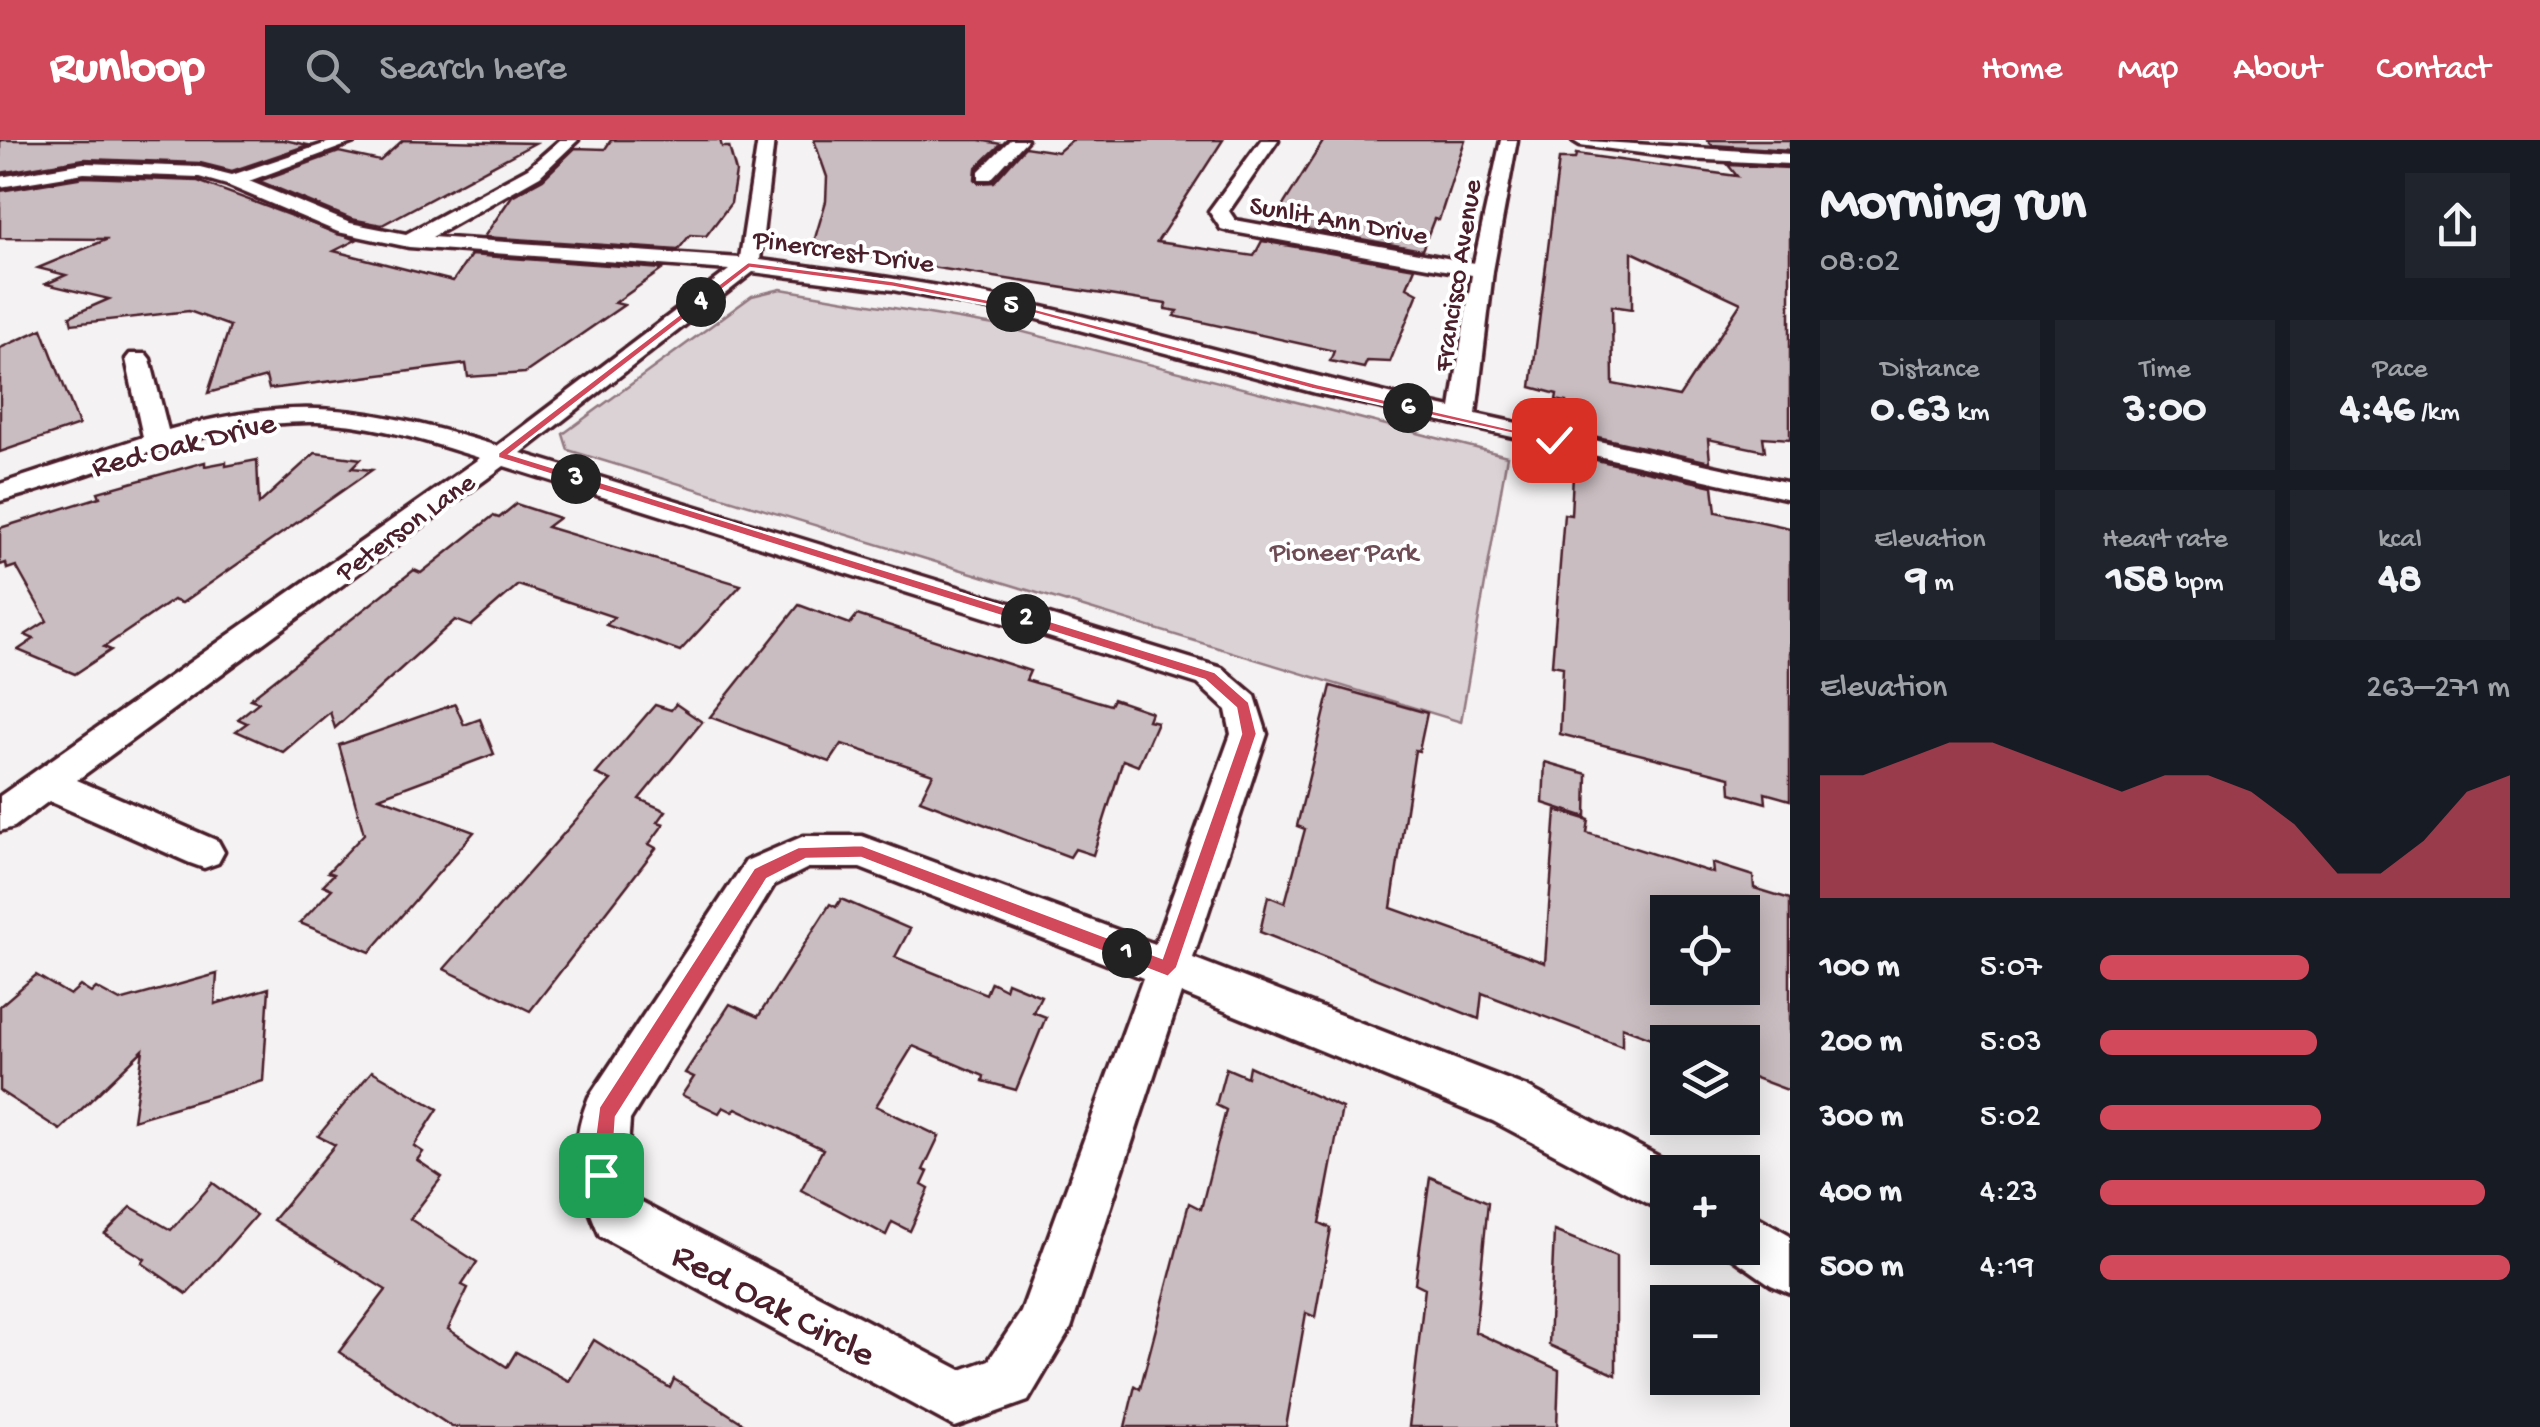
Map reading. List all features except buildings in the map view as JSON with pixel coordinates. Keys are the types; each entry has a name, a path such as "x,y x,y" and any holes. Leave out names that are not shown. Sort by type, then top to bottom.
{"street":[{"path":"409,242 534,172 570,140"},
{"path":"748,265 766,140"},
{"path":"984,175 1019,140"},
{"name":"Sunlit Ann Drive","path":"1270,140 1219,211 1228,226 1483,271"},
{"name":"Francisco Avenue","path":"1462,420 1483,271 1508,140"},
{"path":"1580,140 1687,154 1790,159"},
{"path":"233,181 349,141"},
{"name":"Pinercrest Drive","path":"0,182 91,160 200,172 233,181 346,228 409,242 748,265 893,284 1036,312 1316,386 1790,491"},
{"name":"Peterson Lane","path":"0,816 502,456 748,265"},
{"path":"138,359 156,441"},
{"name":"Red Oak Drive","path":"0,493 156,441 292,415 401,424 1210,676 1244,706 1249,734 1168,968"},
{"path":"46,783 204,852"},
{"name":"Red Oak Circle","path":"1168,968 1042,1328 1008,1381 960,1400 618,1218 601,1175 606,1114 760,874 804,852 862,852 1168,968 1510,1104 1650,1178"},
{"path":"1760,1246 1790,1266"}],"green space":[{"name":"Pioneer Park","path":"781,289 1000,326 1507,456 1461,722 568,450 563,434 752,296"}],"route":[{"path":"601,1175 606,1114 760,874 804,852 862,852 1168,968 1249,734 1244,706 1210,676 502,456 748,265 893,284 1036,312 1316,386 1554,440"}]}
